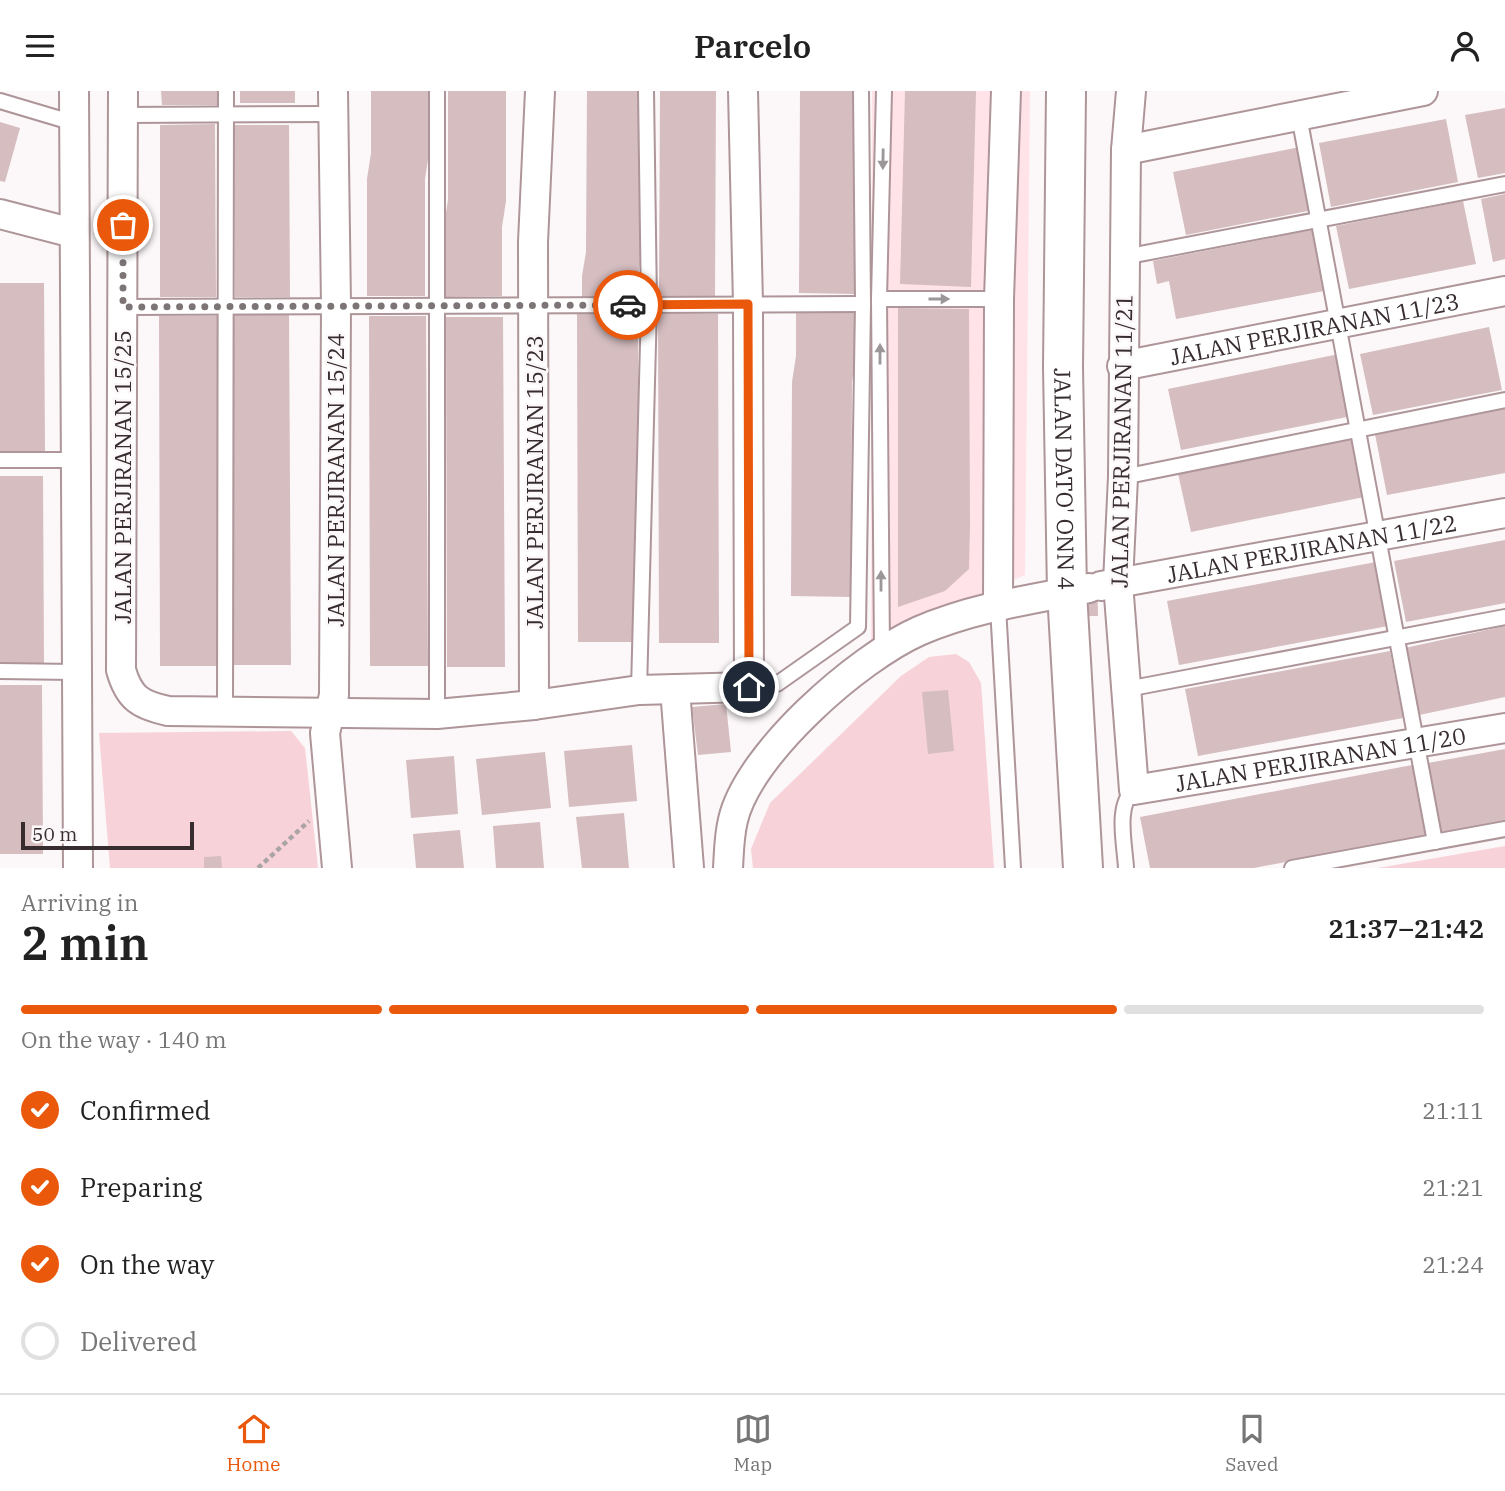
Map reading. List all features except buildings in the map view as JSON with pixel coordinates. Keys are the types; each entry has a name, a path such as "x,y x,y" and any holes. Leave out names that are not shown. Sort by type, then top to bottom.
{"main road":[{"name":"JALAN DATO' ONN 4","path":"1066,91 1063,367 1093,587 1083,868"}],"street":[{"path":"74,91 78,868"},
{"name":"JALAN PERJIRANAN 15/23","path":"534,705 533,242 540,91"},
{"path":"225,711 438,714 534,705 639,690 749,687 748,304 743,91"},
{"path":"998,607 999,299 1006,91"},
{"name":"JALAN PERJIRANAN 11/21","path":"1131,91 1126,150 1123,477 1093,587 1127,689 1134,790"},
{"path":"1126,150 1423,91"},
{"name":"JALAN PERJIRANAN 15/25","path":"123,103 121,670 130,693 150,707 168,711 225,711"},
{"name":"JALAN PERJIRANAN 15/24","path":"332,103 336,305 334,695 325,733 337,868"},
{"path":"0,214 73,233"},
{"name":"JALAN PERJIRANAN 11/23","path":"1122,366 1505,291"},
{"name":"JALAN PERJIRANAN 11/22","path":"727,868 733,819 747,786 773,750 828,691 882,650 920,630 998,607 1093,587 1505,513"},
{"path":"675,689 689,868"},
{"name":"JALAN PERJIRANAN 11/20","path":"1134,790 1505,728"}],"lane":[{"path":"225,711 226,91"},
{"path":"437,91 438,714"},
{"path":"639,690 649,305 646,91"},
{"path":"749,687 777,684 858,627 863,304 861,91"},
{"path":"882,650 880,299 884,91"},
{"path":"0,101 74,123"},
{"path":"123,103 226,115 332,103"},
{"path":"1299,116 1435,842"},
{"path":"1124,257 1505,184"},
{"path":"880,299 999,299"},
{"path":"123,307 863,304"},
{"path":"1123,477 1505,400"},
{"path":"0,460 75,460"},
{"path":"998,607 1013,868"},
{"path":"1127,689 1505,617"},
{"path":"0,671 76,672"},
{"path":"1126,868 1123,806 1134,790"},
{"path":"1292,868 1505,829"}],"path":[{"path":"258,868 331,801"}],"shaded area":[{"path":"872,91 1030,91 1025,575 871,643"},
{"path":"956,654 969,662 981,683 994,868 753,868 751,849 770,803 901,676 929,657"},
{"path":"291,731 305,748 318,868 110,868 99,733"},
{"path":"1505,846 1505,868 1378,868"}],"way so far":[{"path":"123,225 123,307 628,305"}],"route":[{"path":"628,305 748,304 749,687"}]}
